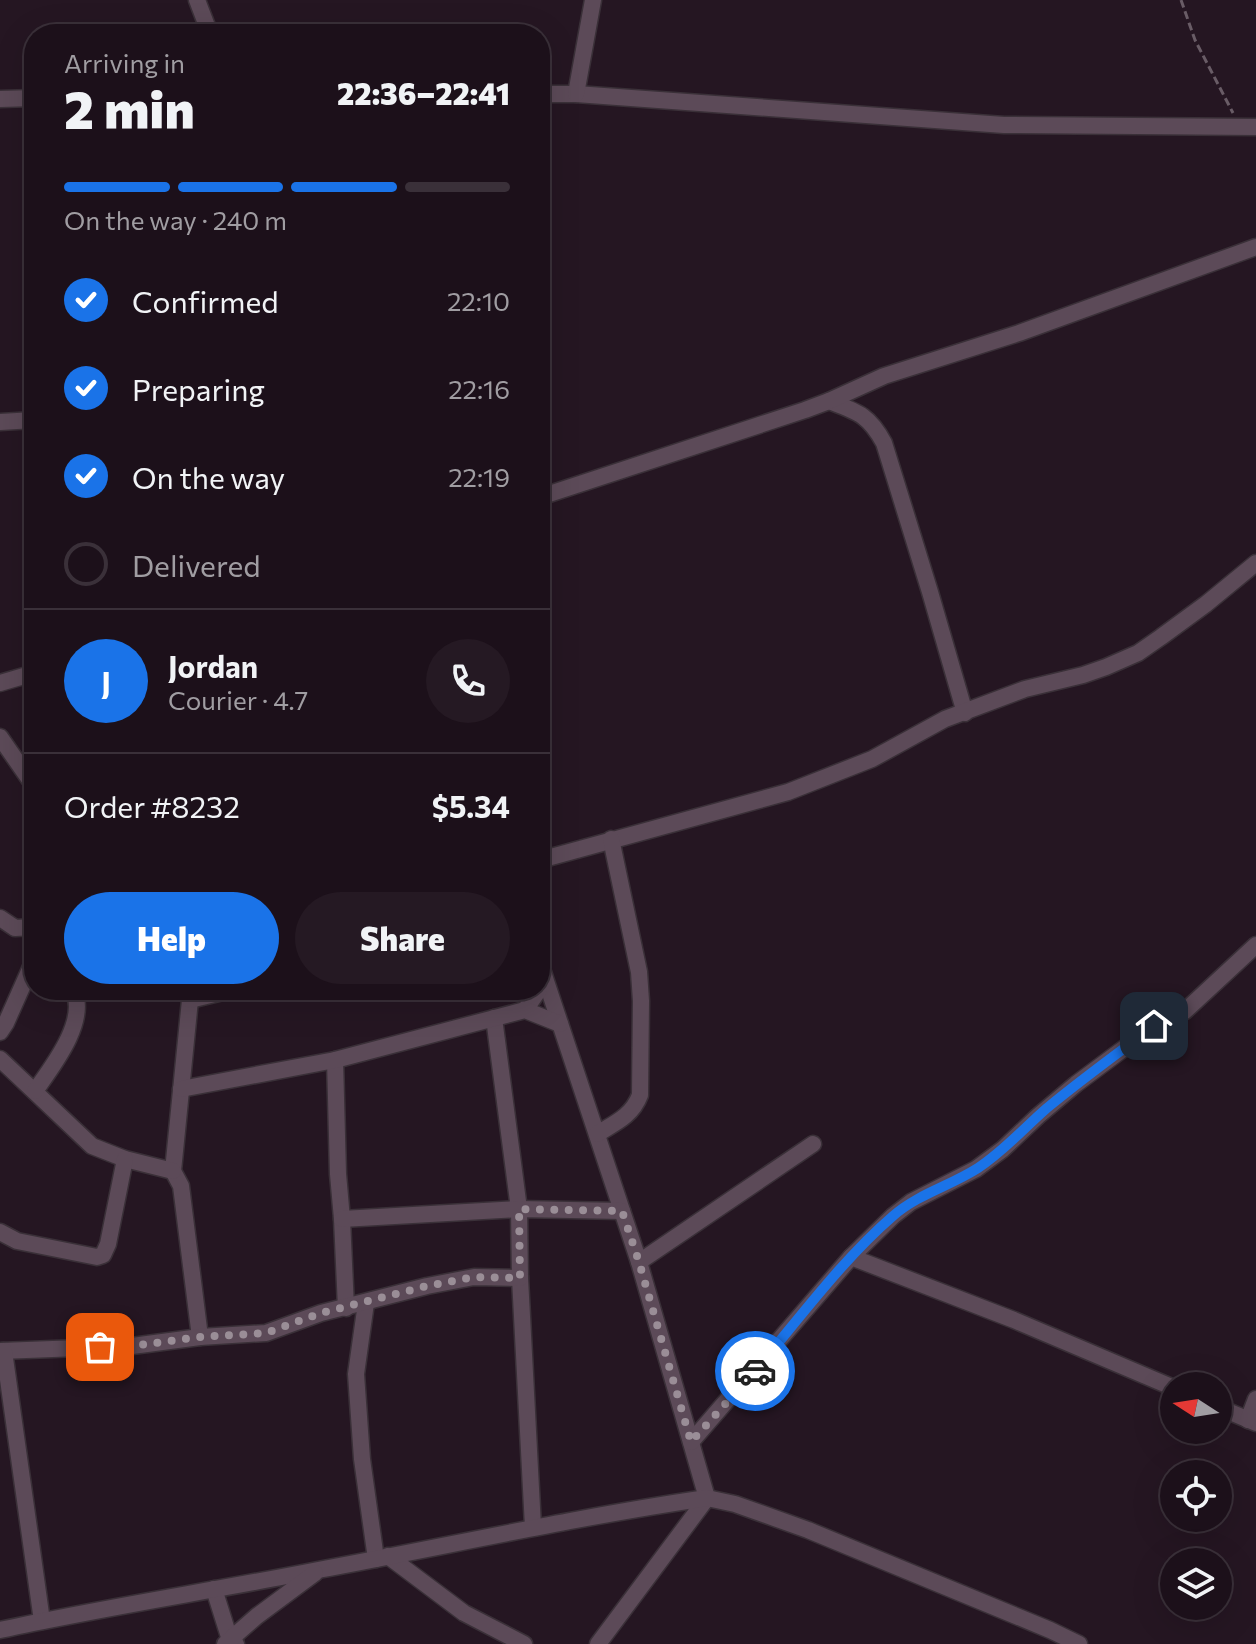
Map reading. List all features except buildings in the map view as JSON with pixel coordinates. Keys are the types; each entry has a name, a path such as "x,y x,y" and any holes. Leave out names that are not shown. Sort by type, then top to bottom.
{"street":[{"path":"197,0 206,24"},
{"path":"576,94 593,0"},
{"path":"550,94 1004,125 1248,127"},
{"path":"0,99 24,98"},
{"path":"550,494 829,401 884,376 1019,333 1256,247"},
{"path":"829,401 865,417 884,443 965,713"},
{"path":"0,422 24,421"},
{"path":"550,857 788,792 872,759 933,725 1025,689 1083,675 1138,653 1256,563"},
{"path":"0,683 24,676"},
{"path":"0,737 24,772"},
{"path":"597,1134 622,1119 635,1107 640,1095 639,972 611,839"},
{"path":"0,918 15,928 24,928"},
{"path":"691,1442 851,1257 893,1216 911,1202 976,1169 1003,1149 1076,1084 1154,1026 1185,1011 1256,945"},
{"path":"0,1032 24,982"},
{"path":"35,1091 63,1052 75,1018 77,1000"},
{"path":"190,1000 173,1171 181,1186 200,1337"},
{"path":"525,1010 532,1000"},
{"path":"548,1000 560,1024 639,1262 707,1498"},
{"path":"181,1089 335,1060 525,1010 560,1024"},
{"path":"494,1018 519,1209 533,1527"},
{"path":"0,1059 92,1146 125,1159 173,1171"},
{"path":"335,1060 346,1308"},
{"path":"639,1262 813,1144"},
{"path":"0,1232 17,1241 97,1257 103,1255 108,1244 125,1159"},
{"path":"342,1219 519,1209 622,1211"},
{"path":"851,1257 1014,1320 1160,1382"},
{"path":"42,1621 2,1351 132,1346 266,1333 321,1313 427,1286 474,1277 520,1278"},
{"path":"366,1303 356,1374 362,1459 382,1557 464,1613 524,1644"},
{"path":"1232,1413 1252,1421 1256,1399"},
{"path":"598,1644 707,1498"},
{"path":"0,1630 80,1612 317,1570 533,1527 707,1498 735,1504 808,1530 1049,1637 1079,1644"},
{"path":"214,1589 230,1643 257,1616 317,1570"}],"path":[{"path":"1181,0 1195,40 1248,127"}],"way so far":[{"path":"100,1347 266,1333 321,1313 427,1286 474,1277 520,1278 519,1209 622,1211 691,1442 755,1371"}],"route":[{"path":"755,1371 851,1257 893,1216 911,1202 976,1169 1076,1084 1154,1026"}]}
